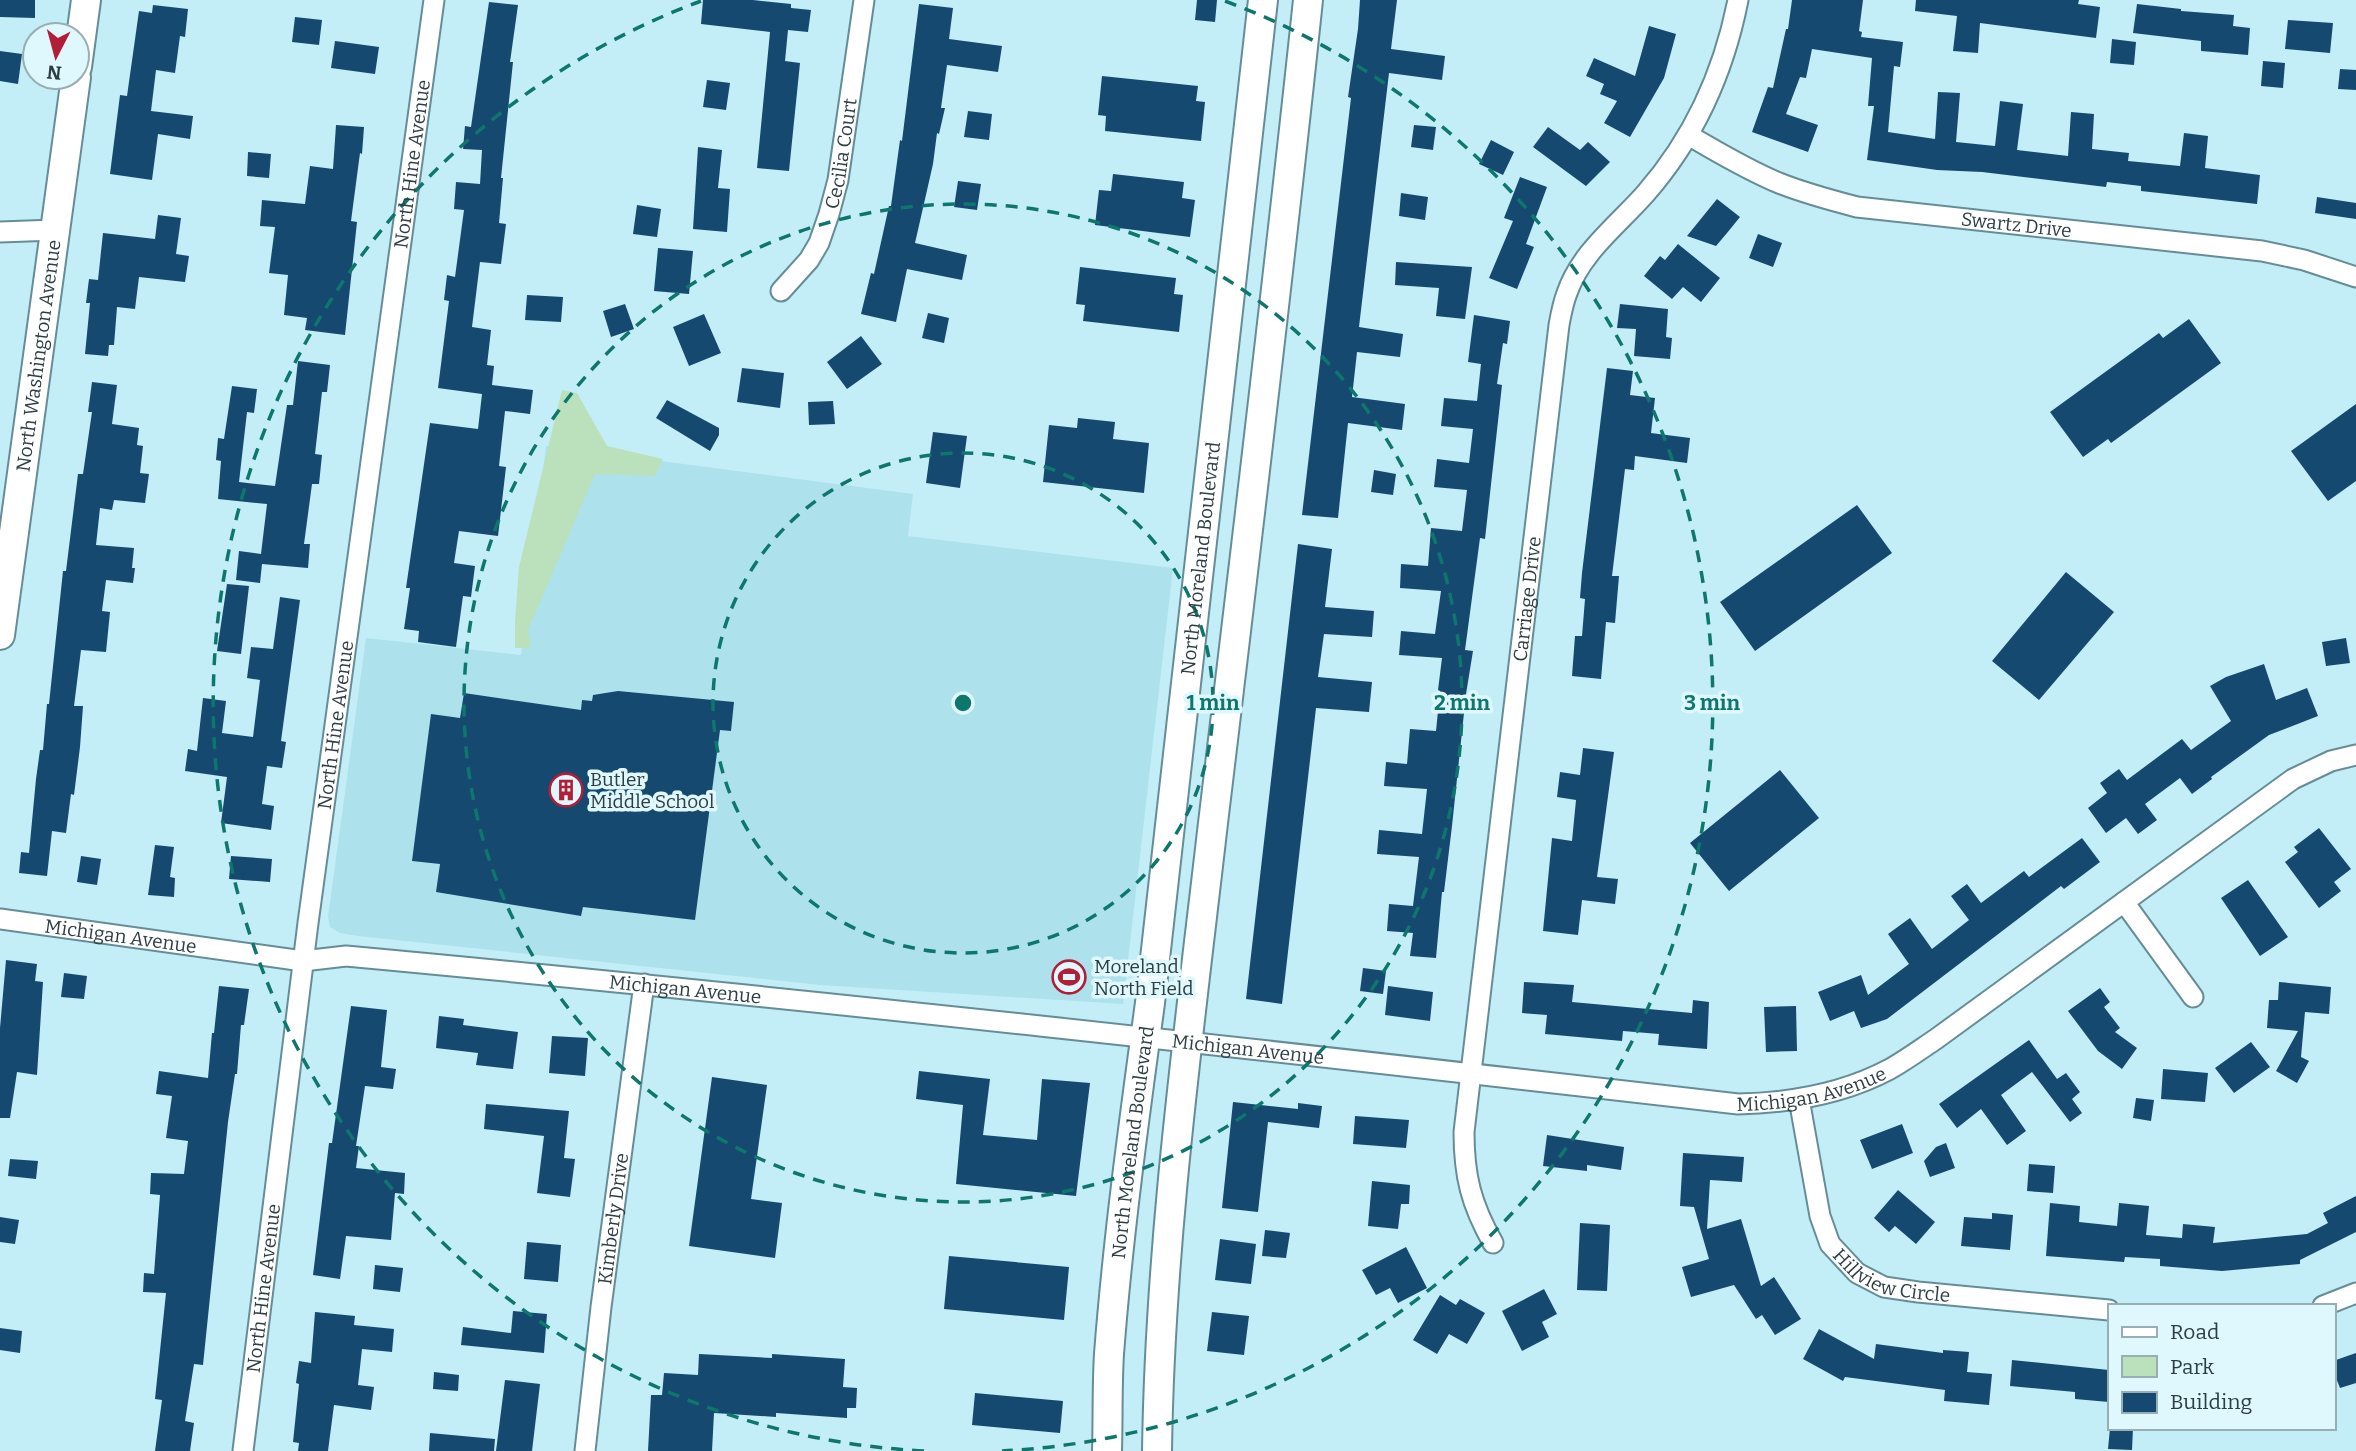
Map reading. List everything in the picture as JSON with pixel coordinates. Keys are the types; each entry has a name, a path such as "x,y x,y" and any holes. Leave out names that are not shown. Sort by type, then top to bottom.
{"street":[{"path":"83,21 86,0"},
{"name":"North Hine Avenue","path":"243,1451 303,961 434,0"},
{"name":"Cecilia Court","path":"781,291 809,260 819,243 829,214 838,180 864,0"},
{"name":"Carriage Drive","path":"1493,1242 1472,1202 1464,1157 1464,1132 1559,325 1567,293 1579,268 1591,251 1647,192 1688,135 1717,75 1732,33 1738,0"},
{"path":"1157,1451 1158,1360 1174,1170 1285,223 1307,12 1262,10"},
{"name":"North Moreland Boulevard","path":"1107,1451 1109,1356 1129,1164 1262,10"},
{"name":"North Washington Avenue","path":"0,635 4,571 74,91"},
{"name":"Swartz Drive","path":"1688,135 1777,182 1857,207 2262,251 2304,260 2356,277"},
{"path":"0,232 55,230"},
{"name":"Michigan Avenue","path":"0,919 303,961 346,956 645,984 1738,1104 1771,1103 1829,1094 1890,1069 1936,1039 2293,779 2331,761 2356,755"},
{"path":"1162,894 1205,898"},
{"path":"2124,902 2193,997"},
{"name":"Kimberly Drive","path":"584,1451 645,984"},
{"name":"Hillview Circle","path":"1799,1099 1820,1216 1830,1244 1857,1273 1884,1287 1918,1292 2108,1310"},
{"path":"1129,1164 1174,1170"},
{"path":"2328,1304 2356,1293"}],"shaded area":[{"path":"546,446 913,494 908,536 1173,568 1123,1004 820,985 358,936 340,933 330,927 328,917 366,638 521,655"}],"green space":[{"path":"562,390 577,393 607,446 663,459 655,476 595,474 528,630 531,648 515,648 519,567"}],"building":[{"path":"0,0 35,0 35,18 0,17"},
{"path":"703,0 753,0 791,4 791,8 811,10 808,32 788,30 785,61 800,63 789,171 757,168 770,32 701,24"},
{"path":"1197,0 1217,0 1215,22 1195,20"},
{"path":"1360,0 1397,0 1391,49 1445,56 1442,80 1389,73 1359,327 1403,334 1400,357 1357,352 1352,397 1405,404 1402,430 1348,423 1338,518 1302,515"},
{"path":"1792,0 1863,0 1859,31 1862,32 1861,37 1903,42 1900,67 1894,66 1888,132 1935,139 1938,92 1960,93 1956,142 1995,146 2000,101 2023,104 2017,150 2068,156 2071,112 2094,114 2092,149 2129,153 2128,161 2180,166 2184,133 2208,136 2205,168 2260,175 2257,204 2141,191 2141,186 2107,182 2106,187 1867,160 1874,106 1868,106 1872,58 1812,49 1806,78 1800,77 1786,114 1818,125 1808,152 1752,132 1768,87 1773,88 1788,29"},
{"path":"1916,0 2079,0 2078,4 2100,7 2096,38 1980,23 1978,53 1953,51 1957,16 1915,11"},
{"path":"489,2 518,5 510,62 513,62 501,178 499,223 506,224 501,264 480,262 472,327 491,330 487,365 494,366 492,385 533,390 530,414 505,411 499,466 506,467 498,536 459,531 454,563 475,566 471,597 463,596 456,647 418,642 419,631 404,629 410,588 406,588 430,423 478,429 482,394 438,388 449,301 444,300 447,275 455,277 464,210 454,209 456,182 480,184 482,150 463,149 465,126 471,127"},
{"path":"919,4 953,8 949,39 1002,46 998,72 947,65 941,108 945,108 939,134 937,133 933,164 915,243 967,255 962,280 907,269 896,322 861,314 891,206"},
{"path":"2137,4 2234,15 2233,26 2250,28 2248,55 2201,51 2201,41 2133,33"},
{"path":"153,5 188,9 185,37 180,36 175,73 156,70 151,111 193,116 190,139 158,134 152,180 110,174 120,95 127,96 139,11 152,13"},
{"path":"295,17 322,20 319,45 292,42"},
{"path":"2288,20 2333,23 2330,53 2285,49"},
{"path":"1649,26 1676,34 1664,78 1630,137 1604,123 1617,101 1600,94 1604,84 1586,76 1594,58 1635,76"},
{"path":"2112,39 2136,42 2134,65 2110,63"},
{"path":"335,41 379,47 375,74 331,68"},
{"path":"0,51 21,54 18,84 0,81"},
{"path":"2263,61 2285,63 2283,88 2261,86"},
{"path":"2340,69 2356,70 2356,90 2338,89"},
{"path":"1102,76 1198,86 1196,101 1205,102 1201,141 1105,131 1106,116 1098,115"},
{"path":"707,80 730,83 726,110 703,107"},
{"path":"968,111 992,114 989,140 964,137"},
{"path":"336,125 364,127 351,221 357,222 345,335 305,330 307,318 284,315 288,275 269,273 275,227 260,226 262,200 305,204 310,166 333,169"},
{"path":"1414,125 1436,127 1433,150 1411,147"},
{"path":"1548,127 1580,150 1588,142 1610,162 1586,186 1533,147"},
{"path":"1491,140 1514,152 1503,175 1479,164"},
{"path":"698,147 722,150 718,188 730,189 727,232 693,229"},
{"path":"248,152 271,154 269,178 247,176"},
{"path":"1113,174 1184,182 1182,198 1195,200 1190,237 1095,225 1099,190 1111,191"},
{"path":"1520,177 1547,187 1526,244 1534,247 1517,289 1489,278 1513,221 1504,218"},
{"path":"958,181 981,184 977,210 954,207"},
{"path":"1401,193 1428,197 1425,220 1399,216"},
{"path":"2317,197 2356,203 2356,219 2315,213"},
{"path":"1717,199 1740,217 1716,246 1687,236"},
{"path":"637,205 661,209 657,237 633,234"},
{"path":"158,215 181,218 176,254 189,256 185,282 139,277 135,309 117,307 114,345 109,345 108,356 85,354 90,303 86,303 89,279 98,280 103,233 155,239"},
{"path":"1758,234 1782,243 1773,267 1749,258"},
{"path":"1678,244 1720,278 1701,302 1683,287 1672,299 1644,276 1660,256 1665,260"},
{"path":"658,248 693,251 689,294 654,291"},
{"path":"1396,262 1472,267 1465,319 1436,316 1439,288 1395,285"},
{"path":"1080,267 1176,278 1174,294 1183,295 1179,332 1083,321 1085,305 1076,304"},
{"path":"527,295 563,297 561,322 525,320"},
{"path":"625,304 634,329 611,337 603,311"},
{"path":"1620,304 1668,309 1666,337 1672,338 1670,359 1634,356 1636,329 1617,328"},
{"path":"928,313 949,318 944,343 922,338"},
{"path":"704,314 721,353 689,366 673,327"},
{"path":"1474,315 1510,321 1507,344 1503,343 1497,384 1502,385 1485,539 1480,538 1465,650 1473,651 1436,958 1410,956 1413,933 1387,931 1389,904 1413,906 1419,857 1377,854 1379,830 1422,834 1427,789 1384,786 1386,762 1407,764 1410,729 1436,731 1442,658 1399,655 1401,631 1435,634 1441,591 1400,588 1401,564 1428,566 1431,528 1462,531 1467,490 1434,487 1437,459 1469,463 1473,429 1441,426 1444,398 1477,401 1481,364 1468,362"},
{"path":"2189,319 2221,363 2111,443 2108,439 2083,457 2050,412 2159,333 2163,338"},
{"path":"861,336 882,364 847,389 827,362"},
{"path":"298,361 330,365 327,392 322,392 315,454 322,455 319,484 312,484 304,544 310,544 308,568 262,564 260,583 236,580 239,551 261,554 267,504 218,499 221,461 216,460 218,438 224,439 232,386 257,389 254,413 247,412 239,482 275,486 287,405 293,405"},
{"path":"742,368 784,373 780,408 737,402"},
{"path":"1607,368 1633,371 1630,395 1655,398 1651,433 1690,438 1687,463 1635,456 1634,470 1625,469 1612,576 1619,576 1615,623 1606,622 1601,679 1572,676 1575,636 1582,636 1585,599 1580,598 1582,573"},
{"path":"92,382 117,385 112,424 139,428 137,445 143,446 140,473 149,474 145,503 114,500 112,510 100,508 96,545 134,548 133,583 106,580 102,611 110,612 106,652 81,650 74,706 83,706 80,747 66,833 52,831 47,876 19,873 21,852 29,853 63,571 66,571 78,474 83,474 92,412 88,412"},
{"path":"667,400 719,428 719,435 710,451 656,418"},
{"path":"833,401 835,424 809,425 808,402"},
{"path":"2356,404 2356,481 2328,501 2291,451"},
{"path":"1078,418 1115,422 1113,439 1149,443 1144,493 1043,482 1049,425 1077,428"},
{"path":"933,432 967,436 960,488 926,483"},
{"path":"1374,470 1396,474 1393,495 1371,492"},
{"path":"1857,505 1892,553 1755,651 1720,602"},
{"path":"1298,544 1332,549 1325,607 1374,611 1372,637 1324,634 1318,677 1372,682 1369,712 1316,708 1282,1004 1246,999"},
{"path":"2066,572 2114,612 2039,700 1992,661"},
{"path":"227,584 249,586 241,654 217,651"},
{"path":"280,597 300,600 281,741 286,742 282,768 267,766 262,804 274,806 271,830 221,823 227,777 185,771 188,749 197,751 203,698 226,701 222,733 253,737 260,680 247,678 251,647 273,649"},
{"path":"2346,638 2350,663 2326,666 2322,642"},
{"path":"2264,664 2276,700 2307,688 2318,716 2269,735 2192,794 2180,778 2145,804 2157,820 2138,834 2126,818 2106,833 2088,808 2107,793 2100,783 2119,769 2127,780 2182,739 2191,750 2231,721 2210,686 2226,677"},
{"name":"Butler Middle School","path":"618,691 734,702 731,731 720,730 695,920 583,907 581,916 436,892 440,864 412,861 431,714 460,718 464,693 581,710 582,700 592,701 593,695"},
{"path":"1583,748 1614,752 1597,877 1618,879 1615,904 1582,900 1578,935 1543,931 1552,838 1572,841 1576,800 1557,797 1560,772 1580,775"},
{"path":"1780,770 1819,818 1729,891 1690,843"},
{"path":"2319,828 2351,869 2334,882 2341,891 2319,908 2285,862 2298,852 2294,847"},
{"path":"2082,838 2100,862 2064,889 2061,886 1887,1019 1861,1028 1854,1011 1830,1021 1818,992 1861,975 1868,995 1909,964 1888,934 1910,918 1932,949 1969,920 1951,896 1967,884 1981,903 2024,871 2029,877"},
{"path":"155,845 174,847 170,877 175,878 174,897 148,895"},
{"path":"81,856 101,859 97,885 77,882"},
{"path":"231,856 272,859 270,882 229,879"},
{"path":"2248,880 2288,937 2260,956 2221,898"},
{"path":"6,960 37,964 35,981 43,982 37,1075 17,1072 10,1118 0,1118 0,1028"},
{"path":"1363,968 1386,971 1383,994 1360,991"},
{"path":"64,973 87,976 84,999 61,997"},
{"path":"1524,982 1574,985 1572,1002 1692,1013 1693,1000 1709,1002 1707,1049 1658,1045 1659,1034 1623,1031 1622,1041 1545,1034 1547,1015 1522,1013"},
{"path":"2279,982 2331,987 2329,1014 2305,1012 2301,1057 2309,1061 2297,1083 2276,1071 2298,1031 2267,1028 2269,1000 2278,1000"},
{"path":"219,986 249,989 244,1025 241,1025 237,1074 228,1122 203,1365 194,1364 185,1421 194,1423 190,1451 155,1451 162,1400 155,1399 166,1293 143,1292 144,1273 154,1274 160,1195 150,1194 151,1173 184,1174 188,1141 166,1138 172,1096 156,1094 159,1071 208,1078"},
{"path":"1388,986 1433,992 1430,1021 1385,1015"},
{"path":"2100,988 2110,1002 2104,1007 2120,1028 2115,1032 2137,1048 2122,1069 2098,1051 2068,1011"},
{"path":"351,1006 387,1010 381,1067 396,1069 393,1089 365,1086 356,1146 359,1146 356,1168 405,1173 404,1194 395,1193 391,1240 346,1236 340,1279 313,1275 329,1143 332,1143"},
{"path":"1796,1006 1797,1051 1766,1052 1764,1007"},
{"path":"439,1016 464,1019 463,1025 518,1032 513,1069 476,1065 478,1053 436,1048"},
{"path":"552,1036 588,1038 585,1076 549,1073"},
{"path":"2029,1040 2057,1079 2066,1073 2080,1092 2072,1099 2082,1113 2070,1122 2032,1072 2001,1095 2026,1131 2007,1145 1981,1109 1957,1128 1939,1104"},
{"path":"2251,1042 2270,1067 2234,1093 2215,1068"},
{"path":"2163,1069 2208,1073 2205,1102 2161,1099"},
{"path":"919,1071 990,1079 983,1135 1037,1140 1042,1079 1090,1083 1076,1196 956,1184 963,1105 916,1099"},
{"path":"712,1077 767,1085 751,1199 782,1203 775,1258 689,1246"},
{"path":"2136,1098 2154,1100 2151,1121 2133,1118"},
{"path":"1233,1102 1298,1109 1298,1103 1322,1106 1319,1128 1268,1122 1258,1212 1222,1208"},
{"path":"486,1104 569,1111 564,1158 575,1159 570,1197 537,1193 544,1136 484,1129"},
{"path":"1355,1116 1409,1120 1406,1148 1353,1144"},
{"path":"1902,1124 1913,1153 1872,1169 1860,1140"},
{"path":"1547,1135 1624,1147 1621,1170 1587,1165 1587,1171 1543,1166"},
{"path":"1946,1143 1955,1168 1930,1177 1924,1161 1936,1147"},
{"path":"1683,1153 1744,1157 1742,1182 1710,1180 1707,1229 1741,1219 1761,1286 1774,1277 1801,1319 1775,1335 1762,1315 1756,1319 1734,1285 1691,1297 1682,1267 1709,1259 1694,1207 1680,1206"},
{"path":"10,1159 38,1161 36,1179 8,1176"},
{"path":"2029,1164 2055,1166 2053,1193 2027,1191"},
{"path":"1372,1181 1410,1185 1409,1204 1401,1204 1398,1229 1368,1226"},
{"path":"1898,1190 1935,1222 1916,1244 1895,1226 1889,1232 1874,1218"},
{"path":"2356,1196 2356,1232 2300,1260 2300,1264 2222,1271 2160,1266 2160,1259 2125,1257 2124,1262 2046,1256 2050,1203 2080,1206 2079,1222 2117,1226 2119,1203 2149,1206 2146,1235 2182,1238 2183,1224 2215,1227 2213,1243 2307,1234 2328,1223 2323,1213"},
{"path":"1992,1213 2013,1215 2010,1250 1961,1246 1964,1217 1992,1219"},
{"path":"0,1217 19,1220 15,1244 0,1242"},
{"path":"1580,1223 1610,1225 1607,1291 1577,1290"},
{"path":"1265,1230 1290,1233 1286,1258 1262,1256"},
{"path":"1220,1239 1256,1244 1251,1284 1215,1280"},
{"path":"527,1242 561,1245 558,1282 524,1279"},
{"path":"1406,1247 1427,1288 1398,1303 1390,1288 1376,1295 1362,1270"},
{"path":"949,1256 1069,1267 1064,1320 944,1309"},
{"path":"375,1265 403,1268 400,1292 373,1289"},
{"path":"1544,1289 1557,1314 1542,1322 1549,1337 1522,1351 1502,1311"},
{"path":"1440,1295 1456,1305 1460,1299 1485,1313 1467,1344 1449,1334 1437,1354 1413,1340"},
{"path":"513,1311 547,1314 544,1353 461,1345 463,1327 511,1333"},
{"path":"315,1312 355,1316 354,1325 394,1329 392,1352 362,1349 358,1385 374,1387 371,1410 334,1405 328,1451 298,1451 299,1443 293,1442 299,1384 296,1383 299,1361 311,1363"},
{"path":"1212,1312 1249,1316 1244,1355 1207,1351"},
{"path":"0,1328 22,1331 20,1353 0,1350"},
{"path":"1819,1329 1874,1359 1876,1344 1943,1353 1943,1350 1969,1352 1967,1372 1992,1374 1989,1405 1944,1401 1945,1390 1845,1377 1843,1381 1803,1359"},
{"path":"2356,1353 2356,1383 2340,1388 2335,1375 2335,1360"},
{"path":"699,1354 772,1358 772,1354 845,1359 843,1387 857,1388 856,1408 847,1408 847,1418 776,1413 776,1417 714,1413 712,1451 648,1451 651,1395 662,1395 664,1373 698,1375"},
{"path":"2012,1360 2108,1370 2108,1402 2075,1399 2075,1392 2010,1386"},
{"path":"434,1372 459,1375 458,1391 433,1389"},
{"path":"505,1380 540,1384 532,1451 496,1451"},
{"path":"975,1393 1063,1401 1060,1433 972,1425"},
{"path":"2110,1430 2133,1430 2132,1450 2108,1449"},
{"path":"430,1433 495,1439 494,1451 429,1451"}],"place":[{"name":"Butler Middle School","path":"566,790"},
{"name":"Moreland North Field","path":"1069,977"}]}
